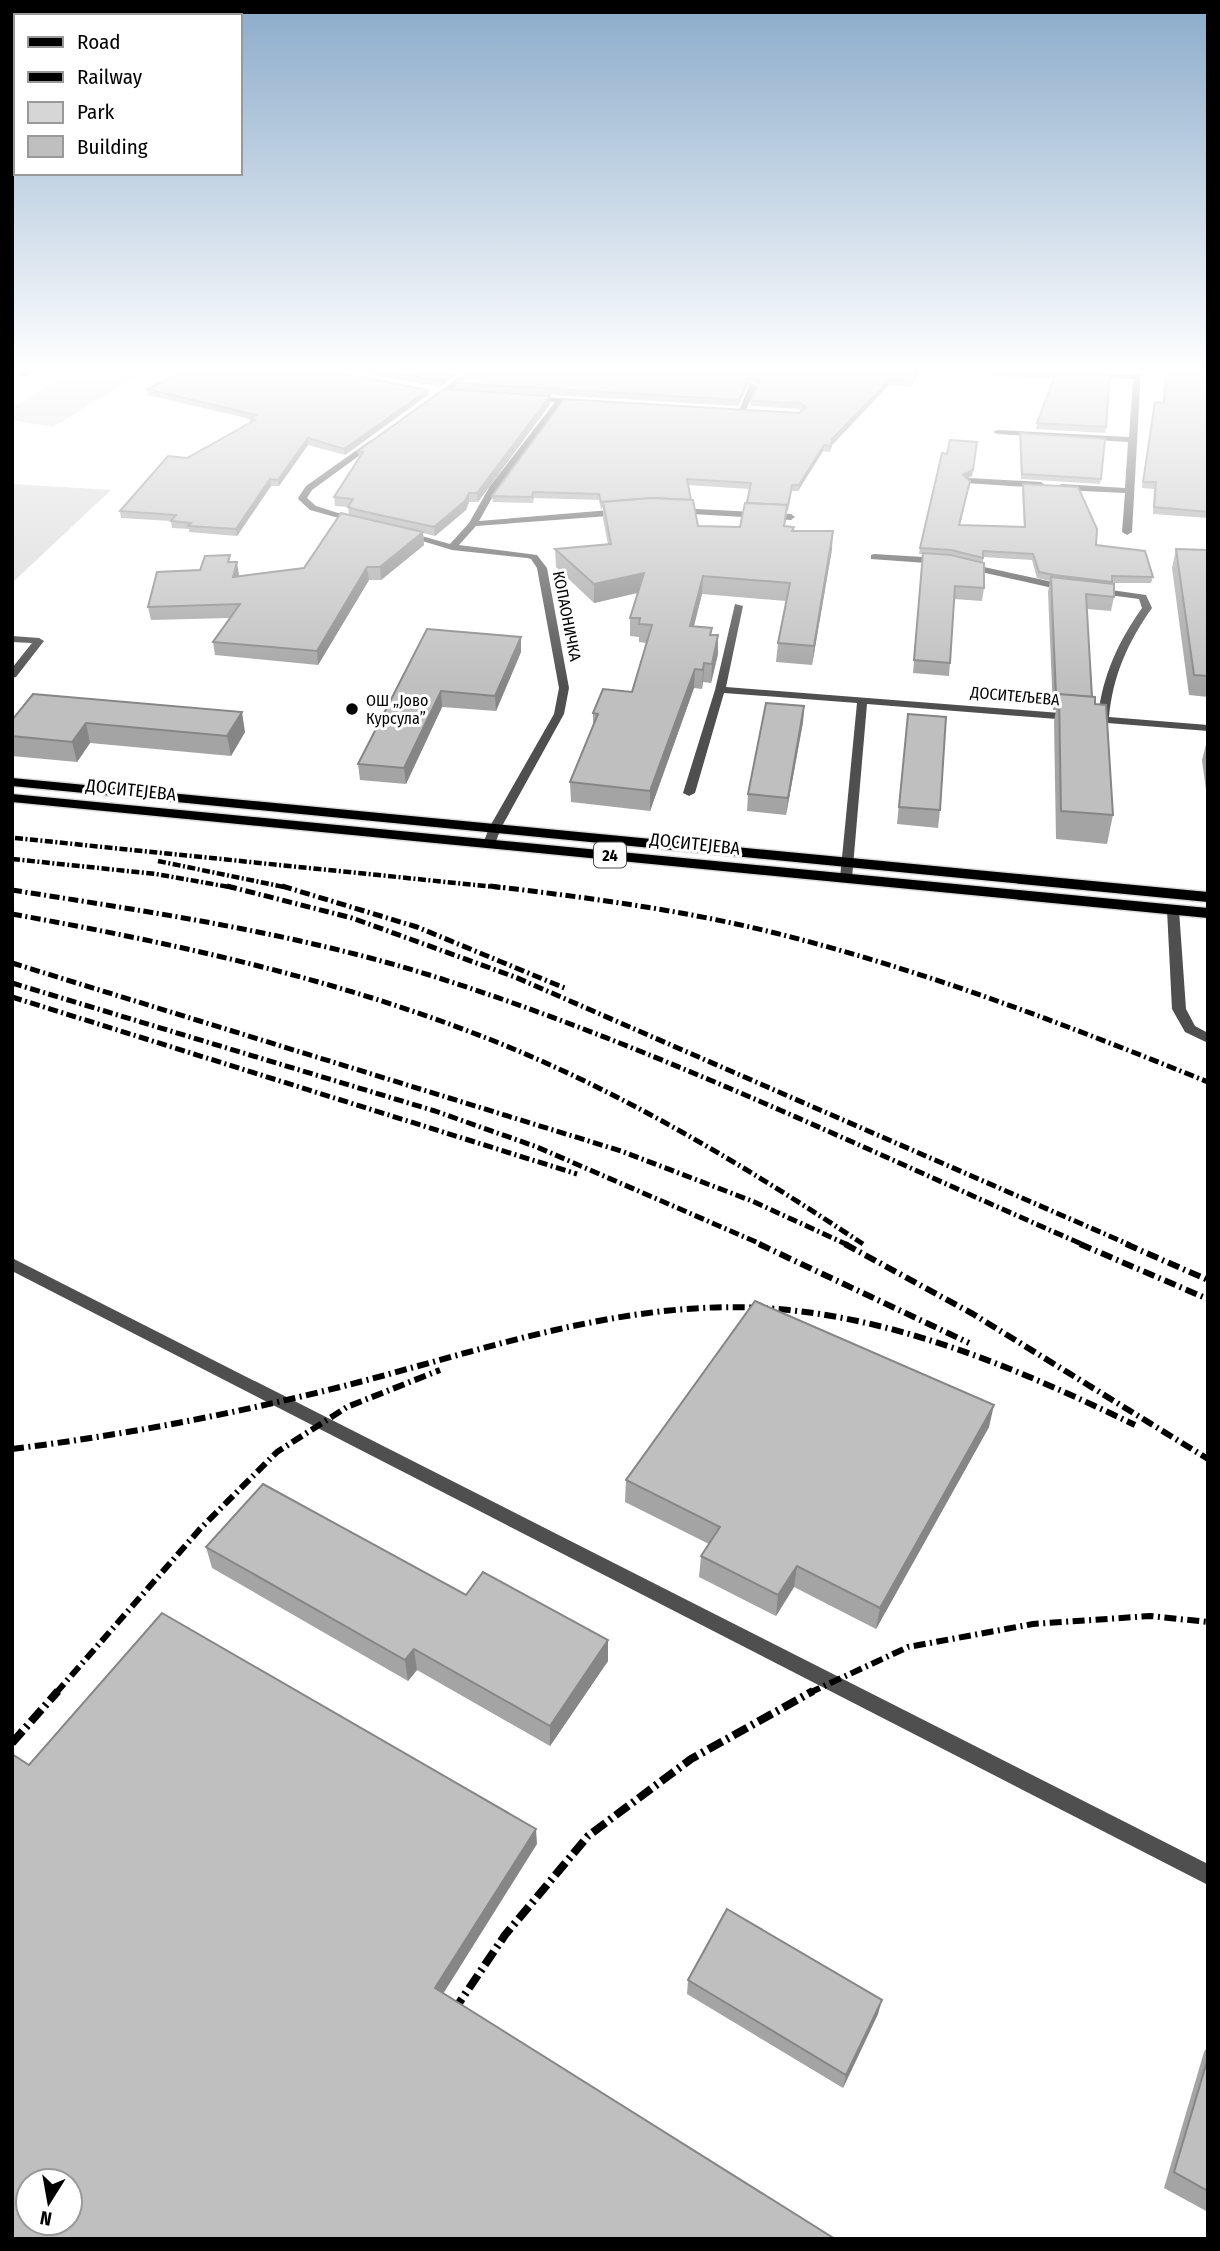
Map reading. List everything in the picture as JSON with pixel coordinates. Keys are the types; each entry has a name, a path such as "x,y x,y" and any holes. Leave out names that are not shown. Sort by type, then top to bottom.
{"main road":[{"name":"ДОСИТЕЈЕВА","path":"12,782 1208,897"},
{"name":"ДОСИТЕЈЕВА","path":"12,797 1208,913"}],"street":[{"path":"326,476 309,488 302,498 313,508 364,524"},
{"path":"389,530 452,547 473,524 502,476"},
{"path":"1127,532 1130,476"},
{"path":"969,481 1129,491"},
{"path":"665,511 791,517"},
{"path":"473,524 630,512"},
{"name":"КОПАОНИЧКА","path":"452,547 527,555 537,560 542,568 565,688 559,715 495,828 489,844"},
{"path":"874,557 950,562 1052,587 1078,589"},
{"path":"1091,590 1143,597 1147,608 1118,650 1106,690 1103,719"},
{"path":"689,793 720,690 738,606"},
{"path":"12,639 39,641 12,675"},
{"name":"ДОСИТЕЉЕВА","path":"720,690 1208,728"},
{"path":"846,878 862,700"},
{"path":"1173,910 1179,1009 1190,1029 1208,1039"},
{"path":"12,1264 1208,1875"}],"green space":[{"path":"12,484 111,490 12,583"}],"building":[{"path":"151,476 281,476 278,480 270,479 236,529 188,526 191,523 171,521 176,515 120,511"},
{"path":"348,476 490,476 477,493 469,493 465,501 434,527 357,510 348,507 353,499 334,497"},
{"path":"507,476 805,476 799,485 792,485 788,505 747,503 751,483 687,479 691,500 652,498 601,502 599,494 533,492 532,497 492,496"},
{"path":"937,476 964,476 970,481 959,525 1025,527 1023,484 1078,487 1097,529 1096,545 1145,551 1153,577 1112,576 1112,582 1054,575 1039,572 1033,554 983,551 983,558 951,550 920,548"},
{"path":"1054,476 1101,476 1101,479"},
{"path":"1144,476 1208,476 1208,512 1154,507 1156,482 1143,482"},
{"path":"652,498 693,500 698,526 740,527 745,503 787,505 784,526 794,527 792,531 833,531 814,646 778,643 790,583 703,576 690,626 712,628 710,635 718,635 712,664 704,663 703,670 695,669 650,791 570,782 598,714 593,713 603,689 632,692 652,625 639,624 640,618 630,618 644,573 594,584 555,549 611,544 603,502"},
{"path":"341,513 423,532 380,567 367,567 317,651 213,642 240,604 148,607 157,572 200,570 205,556 230,555 228,562 237,562 233,577 304,568"},
{"path":"1176,549 1208,550 1208,676 1194,675"},
{"path":"923,553 951,555 984,563 984,588 955,586 950,663 914,660"},
{"path":"1051,577 1114,584 1114,597 1086,594 1092,697 1056,695"},
{"path":"427,629 521,637 495,696 441,691 404,768 358,764"},
{"path":"33,694 242,712 227,736 86,723 72,742 12,736 12,720"},
{"path":"1059,694 1095,697 1095,704 1106,705 1113,815 1061,811"},
{"path":"766,703 804,706 788,798 748,794"},
{"path":"908,714 946,717 940,810 899,807"},
{"path":"755,1301 994,1405 880,1608 797,1566 778,1595 701,1556 720,1527 626,1480"},
{"path":"263,1484 466,1595 483,1572 608,1640 550,1726 414,1649 405,1660 206,1547"},
{"path":"162,1613 536,1829 435,1988 835,2239 12,2239 12,1754 29,1765"},
{"path":"727,1909 882,2000 846,2075 688,1980"},
{"path":"1208,2058 1208,2191 1174,2172"}],"railway":[{"path":"15,838 505,888"},
{"path":"12,859 156,874 234,888"},
{"path":"158,861 288,888"},
{"path":"227,886 234,888"},
{"path":"282,886 288,888"},
{"path":"490,886 664,910 733,923 824,946 990,999 1208,1082"},
{"path":"234,888 352,918 515,977 1130,1245"},
{"path":"288,888 417,927 567,989"},
{"path":"12,890 175,916 283,937 442,979 524,1007 686,1070 1084,1245"},
{"path":"12,914 243,962 356,993 468,1031 571,1075 672,1126 769,1183 863,1244"},
{"path":"12,963 621,1151 752,1201 848,1245"},
{"path":"12,983 435,1111 537,1147 763,1245"},
{"path":"12,997 577,1174"},
{"path":"759,1244 969,1343"},
{"path":"845,1244 973,1314 1208,1459"},
{"path":"1080,1244 1208,1299"},
{"path":"1126,1244 1208,1280"},
{"path":"12,1449 179,1423 261,1406 563,1328 675,1310 732,1307 834,1316 923,1338 1052,1386 1135,1425"},
{"path":"56,1693 200,1529 277,1452 347,1407 440,1370"},
{"path":"811,1692 908,1647 1033,1624 1150,1616 1208,1622"},
{"path":"12,1743 58,1691"},
{"path":"453,2012 505,1935 588,1836 691,1759 811,1692"}],"place":[{"name":"ОШ „Јово Курсула”","path":"352,709"}]}
